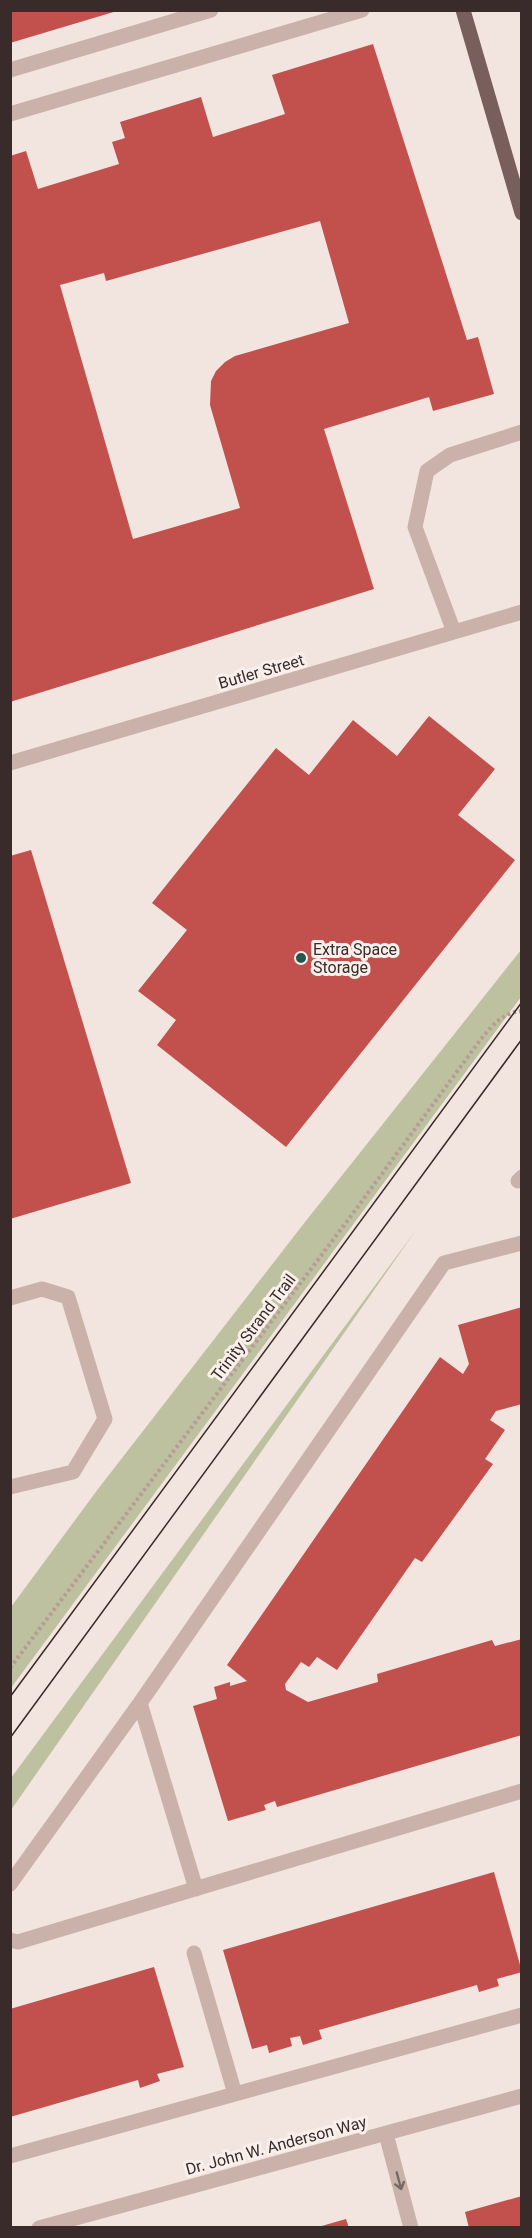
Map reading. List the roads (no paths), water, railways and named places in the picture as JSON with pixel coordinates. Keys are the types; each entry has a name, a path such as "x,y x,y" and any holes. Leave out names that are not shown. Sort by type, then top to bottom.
{"main road":[{"path":"463,10 518,189 522,213"}],"street":[{"path":"10,70 211,10"},
{"path":"10,114 362,10"},
{"path":"454,632 415,527 427,471 450,455 522,432"},
{"name":"Butler Street","path":"10,763 522,612"},
{"path":"10,1884 140,1703 444,1263 522,1243"},
{"path":"10,1298 42,1289 68,1297 105,1419 73,1472 10,1487"},
{"path":"140,1703 196,1889"},
{"path":"10,1940 18,1942 522,1791"},
{"path":"194,1953 235,2094"},
{"path":"10,2156 522,2015"},
{"name":"Dr. John W. Anderson Way","path":"39,2228 522,2096"},
{"path":"386,2134 411,2228"}],"tram line":[{"path":"10,1697 522,1002"},
{"path":"10,1738 522,1039"}],"place":[{"name":"Extra Space Storage","path":"301,958"}]}
